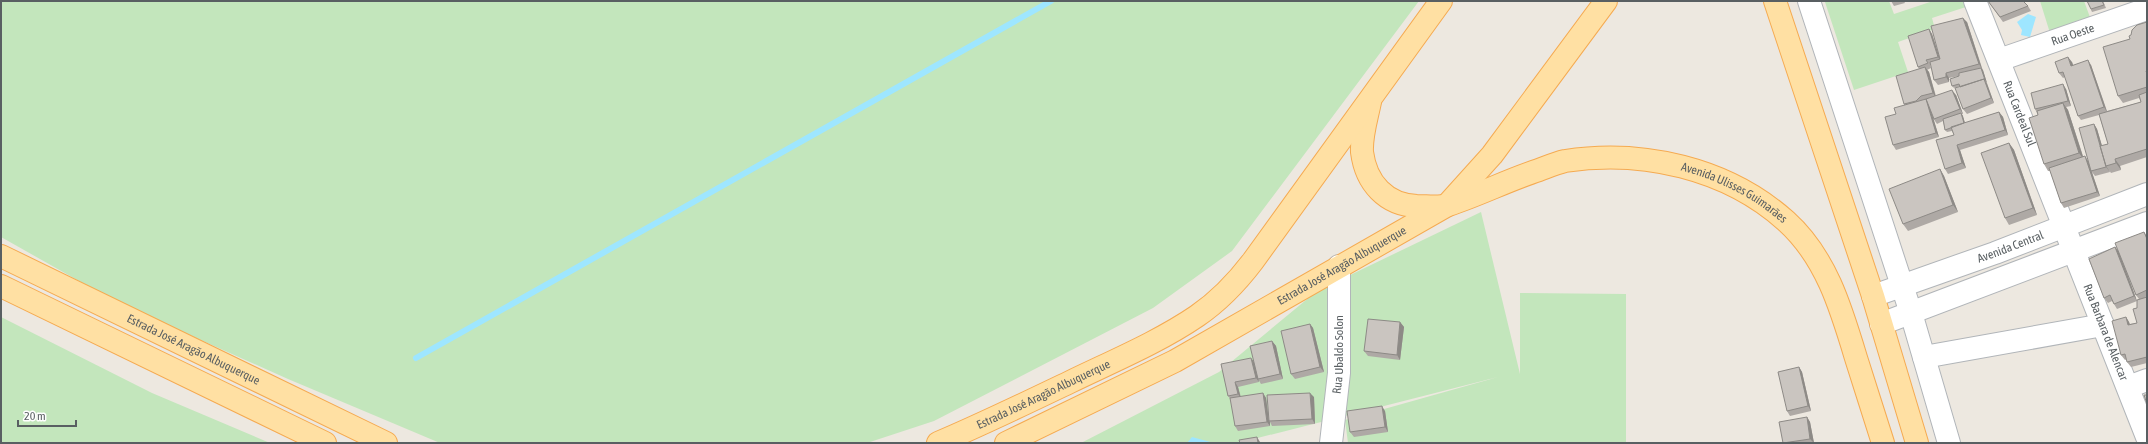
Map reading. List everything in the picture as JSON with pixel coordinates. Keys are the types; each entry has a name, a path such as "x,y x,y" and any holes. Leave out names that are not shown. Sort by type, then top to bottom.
{"main road":[{"name":"Estrada José Aragão Albuquerque","path":"938,443 1135,350 1197,316 1236,282 1370,102 1441,1"},
{"name":"Estrada José Aragão Albuquerque","path":"1006,443 1175,361 1446,206 1492,155 1606,1"},
{"path":"1775,1 1881,324 1916,440 1893,443"},
{"path":"1370,102 1362,152 1367,171 1376,186 1388,198 1398,204 1446,206"},
{"name":"Avenida Ulisses Guimarães","path":"1446,206 1563,161 1598,158 1633,157 1655,161 1707,173 1746,192 1786,221 1807,244 1827,275 1844,319 1883,443"},
{"name":"Estrada José Aragão Albuquerque","path":"1,256 386,443"},
{"name":"Estrada José Aragão Albuquerque","path":"1,286 325,443"}],"street":[{"path":"1809,1 1859,159 1911,313 1949,443"},
{"name":"Rua Cardeal Sul","path":"1975,1 2065,227"},
{"name":"Rua Oeste","path":"1999,60 2147,9"},
{"name":"Avenida Central","path":"1872,296 2065,227 2147,194"},
{"name":"Avenida Central","path":"1881,324 2147,223"},
{"name":"Rua Barbara de Alencar","path":"2065,227 2103,324 2137,384 2147,437"},
{"name":"Rua Ubaldo Solon","path":"1331,443 1339,373 1339,266"},
{"path":"1924,357 2103,324"}],"green space":[{"path":"1,1 1419,1 1232,251 1153,308 934,421 867,443 440,443 288,379 118,303 1,237"},
{"path":"1889,1 1894,14 1933,1 1968,1 1969,6 1932,18 1935,29 1898,42 1908,72 1854,90 1825,2"},
{"path":"2040,1 2084,1 2091,20 2050,33"},
{"path":"1481,212 1520,374 1520,293 1626,294 1626,443 1348,443 1345,420 1498,377 1238,443 1081,443 1219,372 1317,291"},
{"path":"1,317 152,393 270,443 1,443"}],"water":[{"path":"2028,14 2036,17 2030,37 2021,35 2022,30 2017,22"},
{"path":"1192,437 1214,443 1187,443"}],"building":[{"path":"1988,1 2023,1 2028,6 2000,17"},
{"path":"2087,1 2102,1 2104,5 2091,9"},
{"path":"1963,18 1979,64 1946,73 1946,77 1934,80 1930,62 1940,59 1931,26"},
{"path":"2147,22 2147,87 2118,96 2103,47 2130,39 2129,36 2131,35 2132,30 2137,25"},
{"path":"1929,29 1938,57 1926,60 1928,63 1918,67 1908,36"},
{"path":"2068,57 2071,66 2088,60 2104,107 2078,116 2063,72 2059,73 2055,62"},
{"path":"1925,67 1933,93 1921,96 1916,101 1904,104 1896,76"},
{"path":"1981,68 1985,80 1984,79 1960,87 1959,84 1952,86 1950,79 1959,76 1959,73"},
{"path":"1984,79 1991,98 1963,109 1955,88"},
{"path":"2063,84 2068,101 2035,109 2031,93"},
{"path":"1952,90 1960,109 1934,119 1926,99"},
{"path":"2147,92 2147,149 2115,159 2116,163 2106,166 2100,146 2108,144 2099,114 2141,102 2139,95"},
{"path":"1926,99 1936,133 1893,145 1885,117 1896,114 1894,108"},
{"path":"2063,103 2079,153 2044,164 2029,118 2038,115 2037,111"},
{"path":"1999,112 2005,130 1957,145 1962,163 1945,169 1936,140 1954,135 1951,127"},
{"path":"1961,113 1964,123 1945,130 1943,119"},
{"path":"2094,124 2106,167 2091,171 2079,128"},
{"path":"2009,143 2033,208 2005,218 1981,153"},
{"path":"2085,156 2097,192 2061,203 2049,168"},
{"path":"1940,169 1953,205 1903,224 1889,189"},
{"path":"2144,232 2147,239 2147,290 2136,295 2115,243"},
{"path":"2115,247 2134,296 2114,304 2110,295 2104,298 2089,259"},
{"path":"2147,297 2147,357 2127,362 2125,354 2121,355 2112,321 2126,317 2128,325 2137,323 2133,309 2137,308 2137,300"},
{"path":"1368,319 1400,322 1397,355 1364,351"},
{"path":"1310,324 1320,367 1291,374 1281,331"},
{"path":"1272,341 1280,374 1258,379 1250,346"},
{"path":"1251,358 1256,378 1235,382 1238,394 1228,396 1221,364"},
{"path":"1799,367 1808,406 1787,411 1778,372"},
{"path":"1263,393 1267,422 1235,426 1230,398"},
{"path":"1310,393 1312,419 1269,421 1267,395"},
{"path":"2144,395 2147,395 2147,404"},
{"path":"1382,406 1385,427 1350,432 1347,411"},
{"path":"1807,417 1810,439 1783,443 1779,422"},
{"path":"1257,437 1258,443 1240,443 1239,440"}],"waterway":[{"path":"416,358 1051,1"}]}
